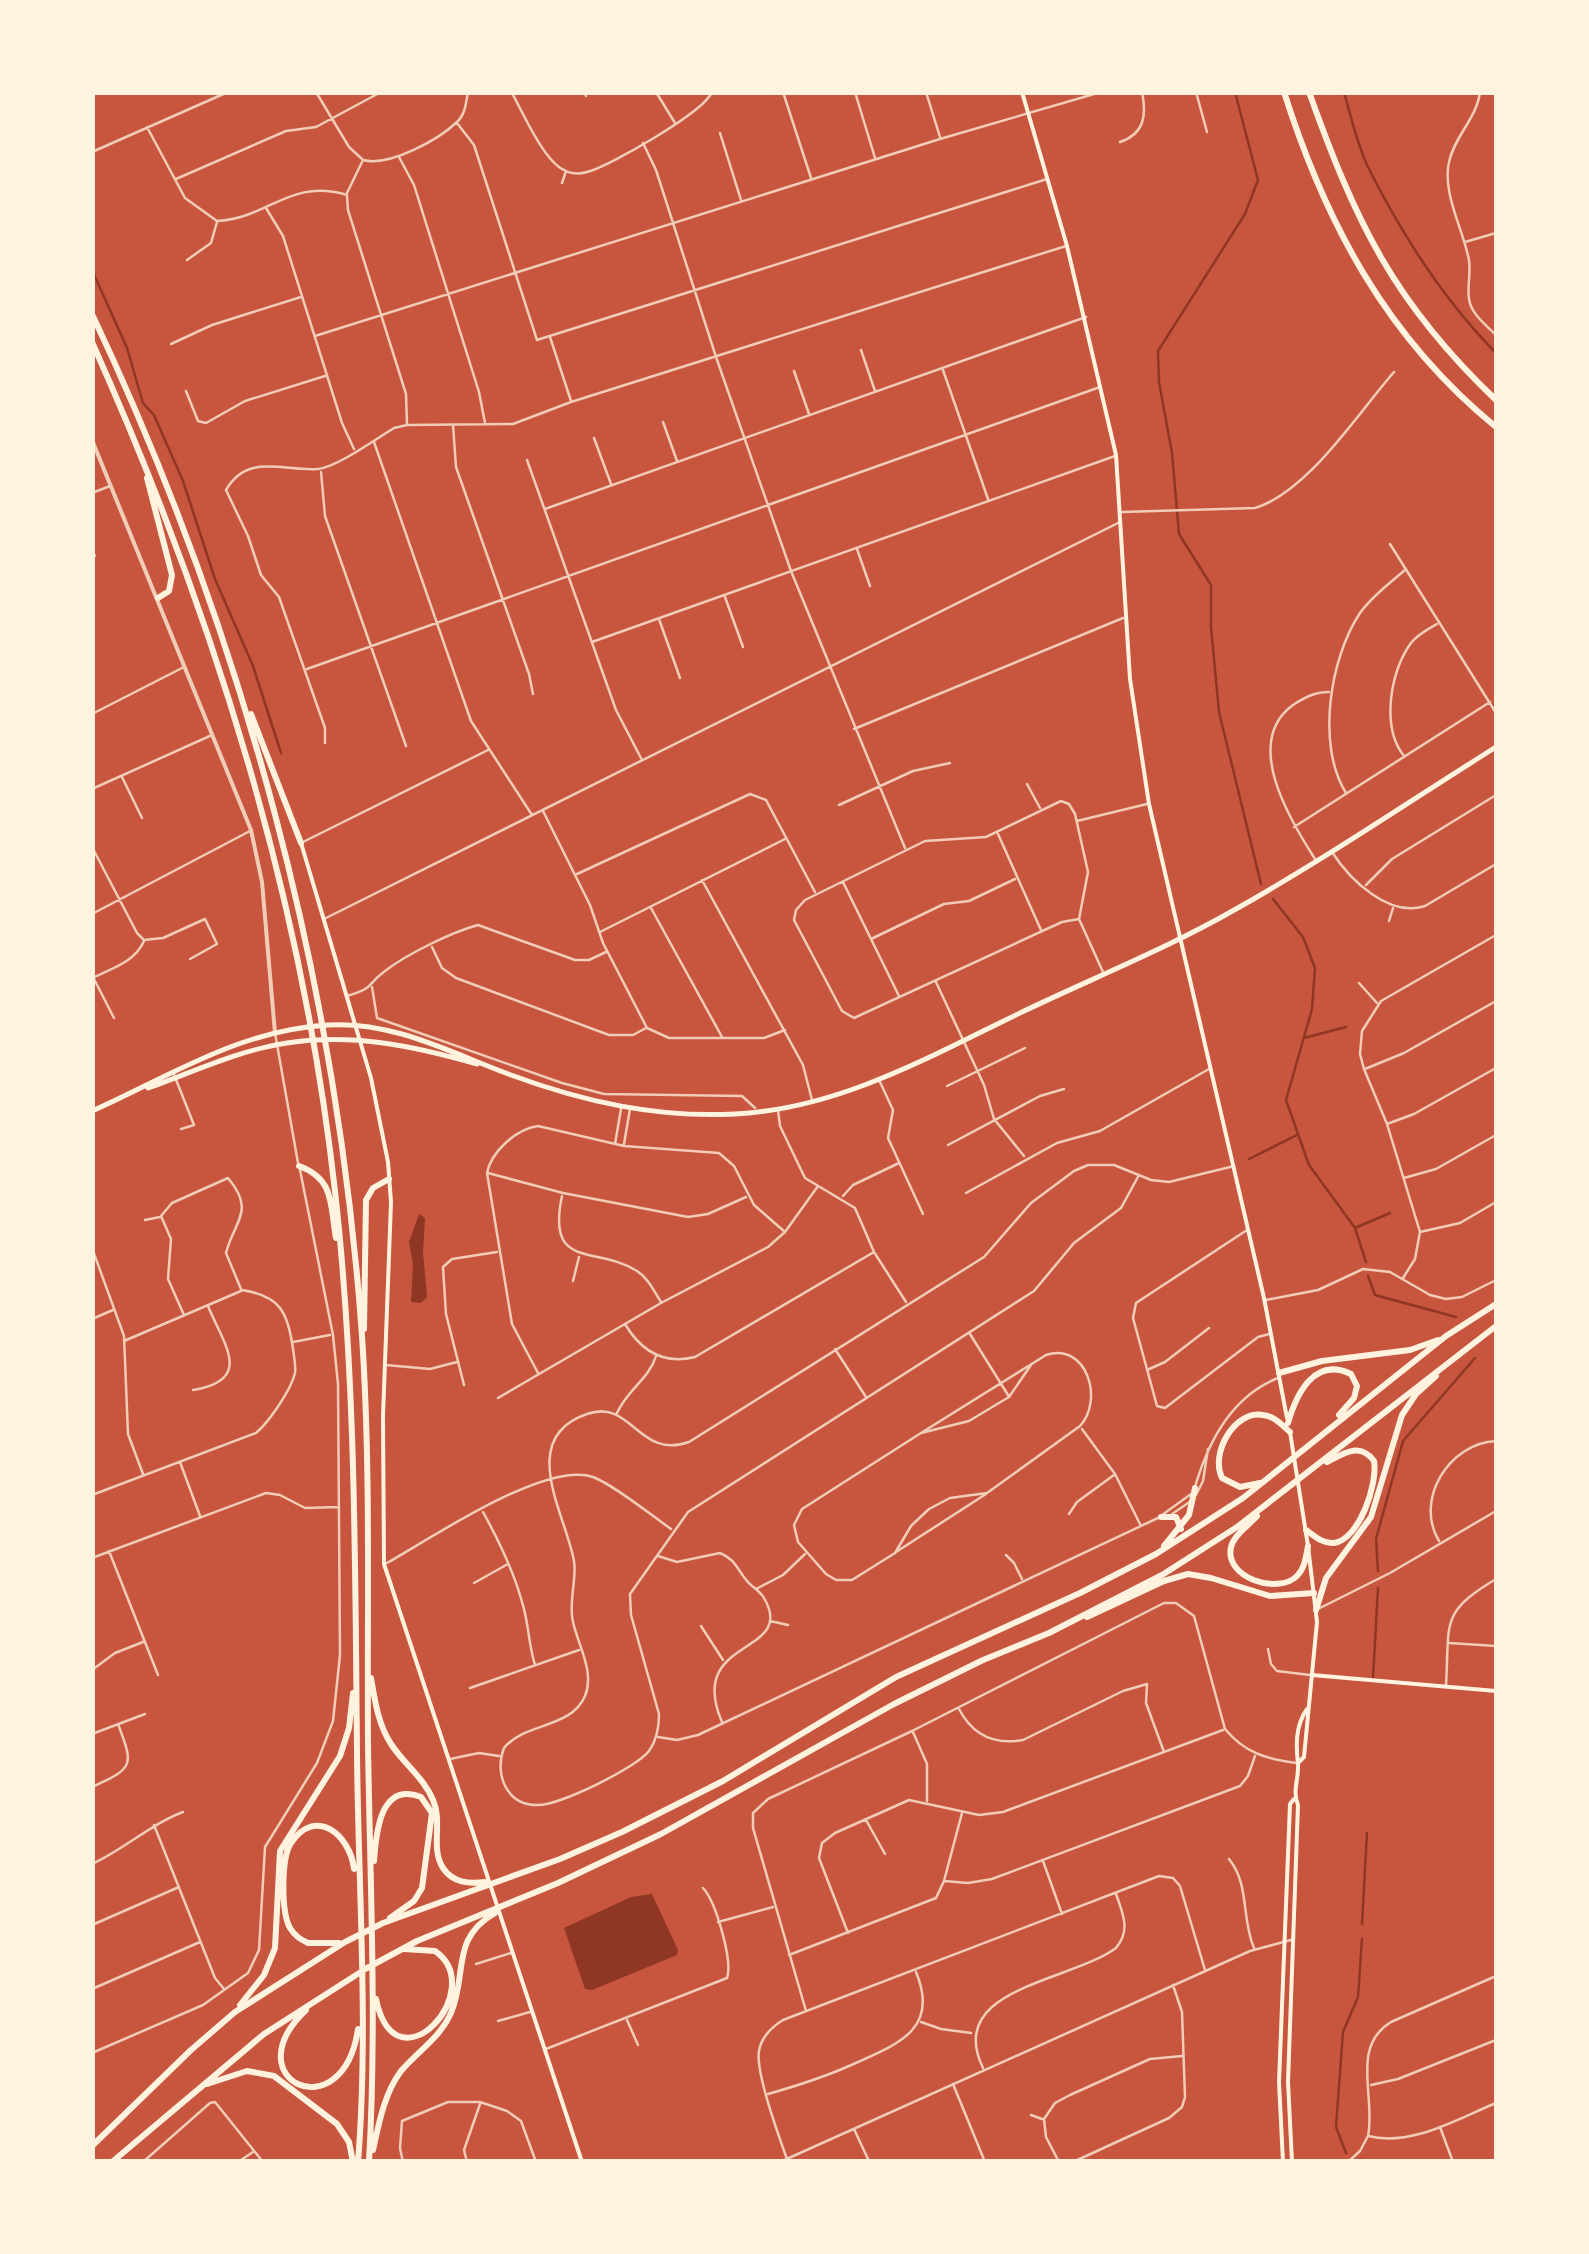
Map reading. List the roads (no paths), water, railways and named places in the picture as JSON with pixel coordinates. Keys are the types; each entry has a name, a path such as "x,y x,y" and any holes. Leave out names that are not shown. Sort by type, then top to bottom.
{"highway":[{"path":"1284,92 1306,164 1331,218 1371,286 1390,316 1439,373 1496,427"},
{"path":"1309,92 1342,184 1393,280 1428,329 1496,400"},
{"path":"92,314 170,492 301,843"},
{"path":"92,342 141,452 192,583 234,712 271,845 306,1001 333,1172 353,1425 361,2008 356,2162"},
{"path":"141,452 172,575 169,591 158,598"},
{"path":"232,666 282,842 317,999 350,1220 362,1340 373,1986 370,2162"},
{"path":"299,1166 315,1172 325,1182 344,1284"},
{"path":"362,1340 366,1322 366,1200 373,1188 389,1179"},
{"path":"235,2012 383,1923 560,1859 678,1805 896,1677 1121,1574 1202,1528 1444,1338 1496,1304"},
{"path":"1308,1546 1299,1574 1282,1584 1248,1577 1234,1565 1230,1552 1234,1540 1286,1490 1496,1326"},
{"path":"1316,1610 1326,1578 1372,1517 1402,1415 1416,1394 1488,1331"},
{"path":"1279,1375 1322,1360 1410,1350 1444,1338"},
{"path":"1262,1482 1240,1486 1222,1478 1218,1460 1224,1442 1239,1422 1255,1414 1289,1428 1295,1398 1308,1380 1335,1369 1351,1374 1358,1386 1354,1398 1313,1440"},
{"path":"1306,1530 1323,1542 1344,1539 1362,1515 1376,1469 1366,1452 1351,1450 1308,1472"},
{"path":"1049,1633 1162,1575 1286,1490"},
{"path":"1156,1554 1180,1529 1195,1493"},
{"path":"1159,1518 1176,1517 1180,1529"},
{"path":"112,2162 264,2034 402,1948 661,1834 936,1682 1108,1609 1164,1580 1188,1574 1270,1596 1314,1593"},
{"path":"92,2143 235,2012 256,1988 271,1962 279,1926 280,1851 340,1756 351,1714 356,1657"},
{"path":"368,1657 383,1730 426,1787 437,1809 442,1867 452,1878 465,1883 501,1880"},
{"path":"371,1902 379,1820 397,1796 408,1793 420,1797 432,1813 425,1882 414,1901 383,1923"},
{"path":"346,1942 308,1943 289,1926 284,1862 297,1836 316,1827 343,1837 352,1854 359,1906"},
{"path":"370,2162 383,2108 394,2082 438,2035 450,2014 470,1932 524,1897"},
{"path":"373,1986 379,2016 394,2034 412,2038 436,2024 451,1992 449,1966 436,1952 402,1948"},
{"path":"317,1999 288,2028 279,2053 289,2078 309,2088 328,2084 344,2071 354,2052 361,2008"},
{"path":"196,2088 242,2072 274,2076 338,2124 356,2162"}],"main road":[{"path":"1022,92 1068,246 1116,455 1122,512 1124,618 1132,702 1149,804 1265,1300 1306,1530 1317,1634 1308,1710 1300,1720 1295,1756 1298,1805 1288,2104 1292,2162"},
{"path":"92,1112 210,1053 274,1033 328,1025 425,1036 511,1075 621,1108 704,1115 778,1110 813,1102 879,1080 1236,910 1496,747"},
{"path":"301,843 380,1115 389,1179 384,1564 582,2162"},
{"path":"174,1074 277,1046 360,1040 427,1050 499,1070"},
{"path":"511,1075 514,1066"},
{"path":"1312,1675 1496,1691"},
{"path":"1282,2162 1279,2120 1286,1852 1290,1804 1295,1798"},
{"path":"1286,1852 1296,1853"}],"street":[{"path":"92,152 228,92"},
{"path":"316,92 349,146 363,160 380,163 399,157 457,122 465,110 468,92"},
{"path":"175,179 286,131 316,127 381,92"},
{"path":"656,92 676,124"},
{"path":"511,93 547,154 566,171 587,172 676,124 702,107 712,92"},
{"path":"784,92 811,180"},
{"path":"855,92 876,159"},
{"path":"926,92 940,139"},
{"path":"314,336 940,139 1102,92"},
{"path":"1120,142 1132,138 1142,128 1142,92"},
{"path":"1196,92 1207,132"},
{"path":"1480,92 1477,107 1452,150 1448,185 1470,264 1469,300 1476,314 1496,335"},
{"path":"457,122 474,146 536,340 1049,179"},
{"path":"147,128 194,207 217,221 243,218 294,193 324,190 346,195"},
{"path":"720,133 742,202"},
{"path":"644,143 790,571 905,849"},
{"path":"399,157 414,185 486,424"},
{"path":"363,160 346,195 348,210 406,394 407,426"},
{"path":"562,183 566,171"},
{"path":"266,208 282,236 342,424 355,450"},
{"path":"187,260 211,243 217,221"},
{"path":"1465,242 1496,233"},
{"path":"325,743 325,728 278,596 260,575 248,536 226,490 232,480 267,464 321,469 394,428 513,424 571,402 1068,246"},
{"path":"171,344 212,325 302,297"},
{"path":"545,509 1086,317"},
{"path":"1491,330 1496,325"},
{"path":"550,336 571,402"},
{"path":"861,350 875,392"},
{"path":"942,368 988,500"},
{"path":"794,372 810,415"},
{"path":"1122,512 1266,505 1312,469 1394,372"},
{"path":"186,391 198,421 206,422 245,400 327,375"},
{"path":"304,670 1102,386"},
{"path":"663,422 678,462"},
{"path":"453,425 456,467 533,694"},
{"path":"594,438 612,486"},
{"path":"92,440 251,830 262,882 274,1033 333,1334 338,1384 340,1656 332,1721 317,1763 265,1847 259,1950 248,1973 203,2005 92,2054"},
{"path":"374,441 471,721 532,816"},
{"path":"592,642 1116,455"},
{"path":"528,460 616,710 642,761"},
{"path":"321,469 324,516 406,746"},
{"path":"92,493 111,486"},
{"path":"323,920 1122,522"},
{"path":"1390,544 1496,713"},
{"path":"856,548 870,586"},
{"path":"92,550 95,556"},
{"path":"1346,792 1335,765 1330,692 1359,615 1405,570"},
{"path":"724,594 743,647"},
{"path":"658,618 680,678"},
{"path":"854,729 1124,618"},
{"path":"1404,757 1392,736 1398,676 1410,644 1439,623"},
{"path":"92,714 185,666"},
{"path":"1316,860 1283,804 1270,735 1277,720 1290,708 1310,695 1330,692"},
{"path":"1294,826 1490,702"},
{"path":"92,789 213,734"},
{"path":"301,843 489,749"},
{"path":"839,805 921,769 950,763"},
{"path":"121,775 142,818"},
{"path":"1027,784 1041,809"},
{"path":"575,875 750,794 766,800 815,893"},
{"path":"1364,887 1392,860 1496,795"},
{"path":"1079,919 1062,922 859,1017 842,1011 795,924 799,905 815,893 905,849 933,839 975,840 998,834 1056,802 1066,803 1072,807 1077,822 1088,872 1079,919 1104,972"},
{"path":"1077,822 1149,804"},
{"path":"543,811 590,905 607,952 647,1028"},
{"path":"92,914 251,830"},
{"path":"998,834 1041,932"},
{"path":"599,933 787,839"},
{"path":"92,846 137,934 144,940 163,938 205,919 218,944 190,959"},
{"path":"1331,851 1364,887 1394,906 1420,909 1496,864"},
{"path":"871,939 944,904 969,901 1015,879"},
{"path":"702,880 803,1065 813,1102"},
{"path":"842,880 900,998"},
{"path":"1390,921 1394,906"},
{"path":"650,907 722,1038"},
{"path":"346,996 372,987 386,970 463,929 478,926 575,960 589,960 607,952"},
{"path":"1403,1278 1415,1259 1420,1232 1388,1124 1364,1069 1360,1054 1362,1032 1378,1004 1496,934"},
{"path":"114,1018 93,978 140,952 144,940"},
{"path":"431,946 442,968 456,978 588,1028 620,1036 647,1028 669,1038 764,1038 785,1030"},
{"path":"935,980 978,1071 994,1118 1025,1158"},
{"path":"1359,983 1378,1004"},
{"path":"372,987 377,1018 514,1066 604,1094 742,1096 758,1112"},
{"path":"1364,1069 1404,1053 1496,1001"},
{"path":"947,1086 1025,1048"},
{"path":"966,1192 1057,1143 1100,1130 1211,1068"},
{"path":"1388,1124 1414,1114 1496,1068"},
{"path":"174,1074 194,1124 181,1130"},
{"path":"879,1080 893,1110 888,1138 923,1214"},
{"path":"948,1145 994,1118 1064,1089"},
{"path":"615,1144 621,1108"},
{"path":"624,1146 630,1109"},
{"path":"778,1110 780,1126 800,1170 855,1208 874,1252 907,1304"},
{"path":"538,1373 512,1324 487,1174 494,1155 532,1126 624,1146 719,1154 734,1166 747,1197 785,1232"},
{"path":"1404,1178 1436,1169 1496,1135"},
{"path":"842,1197 853,1184 899,1163"},
{"path":"1138,1175 1121,1208 1074,1243 1034,1291 703,1501 672,1530 636,1582 629,1606 659,1714 656,1736 648,1752 630,1767 539,1806 522,1802 507,1790 500,1774 501,1756 514,1737 576,1709 588,1684 571,1610 574,1562 550,1479 550,1450 563,1429 589,1413 617,1414 650,1442 680,1445 984,1257 1031,1204 1074,1171 1102,1164 1170,1182 1234,1166"},
{"path":"487,1174 688,1217 708,1214 747,1197"},
{"path":"145,1220 161,1216 172,1203 228,1178 243,1206 226,1253 242,1290"},
{"path":"498,1398 768,1247 785,1232 818,1186"},
{"path":"92,1190 92,1208"},
{"path":"563,1193 559,1230 564,1243 580,1255 636,1270 662,1303"},
{"path":"1420,1232 1460,1223 1496,1202"},
{"path":"161,1216 171,1239 168,1279 184,1315"},
{"path":"1248,1230 1136,1303 1133,1318 1154,1400 1162,1409 1258,1337 1271,1334"},
{"path":"92,1248 123,1341 128,1434 143,1476"},
{"path":"464,1385 446,1314 444,1267 452,1259 499,1252"},
{"path":"625,1324 638,1343 656,1356 688,1359 704,1354 874,1252"},
{"path":"572,1281 580,1255"},
{"path":"1265,1300 1318,1290 1364,1270 1380,1270 1403,1278 1430,1295 1446,1299 1462,1297 1496,1280"},
{"path":"92,1495 256,1433 268,1424 295,1372 286,1316 276,1302 262,1293 242,1290 123,1341"},
{"path":"194,1390 215,1386 225,1380 229,1370 230,1357 207,1305"},
{"path":"92,1318 114,1309"},
{"path":"1146,1370 1165,1362 1208,1328"},
{"path":"970,1333 1008,1397"},
{"path":"292,1342 333,1334"},
{"path":"835,1349 866,1398"},
{"path":"1056,1352 1080,1362 1092,1399 1090,1412 1080,1426 987,1493 846,1581 826,1574 806,1553 794,1525 802,1509 1031,1365 1056,1352"},
{"path":"617,1414 628,1393 653,1367 656,1356"},
{"path":"384,1365 430,1368 458,1361"},
{"path":"921,1433 969,1422 1008,1397 1031,1365"},
{"path":"1159,1518 1195,1493 1208,1448 1233,1410 1279,1375"},
{"path":"1080,1426 1115,1474 1141,1526"},
{"path":"1440,1544 1429,1518 1430,1502 1442,1473 1476,1445 1496,1441"},
{"path":"656,1736 688,1739 1184,1508 1203,1481 1208,1448"},
{"path":"180,1462 200,1517"},
{"path":"384,1564 521,1488 573,1474 594,1477 672,1530"},
{"path":"1069,1514 1077,1502 1115,1474"},
{"path":"92,1558 266,1493 280,1495 305,1508 339,1507"},
{"path":"895,1552 911,1526 929,1510 950,1498 987,1493"},
{"path":"482,1510 509,1563 524,1606 526,1639 535,1665"},
{"path":"1316,1610 1379,1580 1496,1511"},
{"path":"109,1551 158,1675"},
{"path":"656,1555 677,1562 720,1552 734,1561 764,1598 769,1621 757,1641 724,1661 713,1692 722,1723"},
{"path":"756,1589 782,1575 806,1553"},
{"path":"1006,1556 1023,1580"},
{"path":"474,1583 509,1563"},
{"path":"1445,1687 1450,1622 1457,1606 1466,1596 1496,1579"},
{"path":"806,2012 752,1828 756,1808 768,1799 912,1732 1155,1608 1176,1603 1195,1620 1225,1729 1255,1755 1298,1763"},
{"path":"769,1621 788,1624"},
{"path":"702,1626 724,1661"},
{"path":"92,1670 115,1653 145,1641"},
{"path":"1449,1644 1496,1646"},
{"path":"1268,1649 1277,1671 1312,1675"},
{"path":"470,1688 580,1650"},
{"path":"958,1708 982,1735 1008,1743 1023,1740 1123,1691 1147,1684 1146,1703 1164,1752"},
{"path":"92,1734 145,1714"},
{"path":"92,1787 128,1766 129,1754 118,1724"},
{"path":"848,1933 819,1851 827,1837 903,1801 926,1802 979,1815 1003,1812 1225,1729"},
{"path":"912,1732 928,1764 930,1790 926,1802"},
{"path":"450,1759 479,1753 501,1756"},
{"path":"944,1881 982,1882 1240,1786 1255,1755"},
{"path":"93,1863 183,1812"},
{"path":"788,1956 930,1902 939,1894 944,1881 963,1812"},
{"path":"865,1818 885,1854"},
{"path":"154,1825 216,1978 225,1990"},
{"path":"1230,1858 1245,1895 1245,1920 1255,1949"},
{"path":"1042,1860 1062,1914"},
{"path":"788,2160 758,2062 761,2042 777,2023 1160,1876 1177,1881 1206,1970"},
{"path":"92,1926 180,1887"},
{"path":"544,2050 727,1978 730,1966 711,1898 703,1888"},
{"path":"983,2070 973,2034 981,2015 992,2005 1116,1948 1126,1926 1116,1893"},
{"path":"718,1922 774,1906"},
{"path":"780,2162 1206,1970 1255,1949 1292,1940"},
{"path":"92,1989 201,1942"},
{"path":"476,1964 512,1953"},
{"path":"768,2094 820,2080 894,2046 911,2033 919,2021 924,1997 915,1970"},
{"path":"1348,2162 1368,2136 1368,2049 1382,2028 1496,1976"},
{"path":"1073,2162 1162,2122 1182,2106 1186,2097 1182,2012 1172,1985"},
{"path":"498,2021 531,2012"},
{"path":"627,2019 638,2045"},
{"path":"919,2021 941,2030 973,2034"},
{"path":"1368,2085 1398,2079 1496,2040"},
{"path":"1059,2162 1046,2138 1044,2119 1055,2103 1150,2059 1182,2056"},
{"path":"953,2084 985,2162"},
{"path":"143,2162 210,2103 216,2102 264,2162"},
{"path":"403,2162 402,2120 448,2102 480,2102 521,2120 536,2162"},
{"path":"466,2162 464,2150 480,2102"},
{"path":"1368,2136 1394,2140 1496,2104"},
{"path":"1031,2114 1044,2119"},
{"path":"1439,2126 1454,2162"},
{"path":"854,2128 868,2159"},
{"path":"238,2162 254,2151"}],"waterway":[{"path":"1235,92 1258,180 1245,214 1158,351 1159,382 1172,453 1179,534 1211,585 1219,712 1261,884"},
{"path":"1344,92 1364,158 1395,217 1442,289 1496,353"},
{"path":"92,270 127,348 143,403 154,415 183,481 215,579 253,666 281,753"},
{"path":"1273,899 1303,937 1315,968 1312,1009 1286,1100 1309,1165 1355,1228 1366,1262"},
{"path":"1304,1038 1346,1027"},
{"path":"1249,1159 1297,1135"},
{"path":"1355,1228 1390,1213"},
{"path":"1368,1276 1375,1295 1456,1317"},
{"path":"1378,1571 1376,1539 1403,1441 1475,1358"},
{"path":"1373,1678 1378,1588"},
{"path":"1362,1924 1367,1833"},
{"path":"1346,2153 1336,2127 1343,2032 1358,1997 1362,1939"}]}
